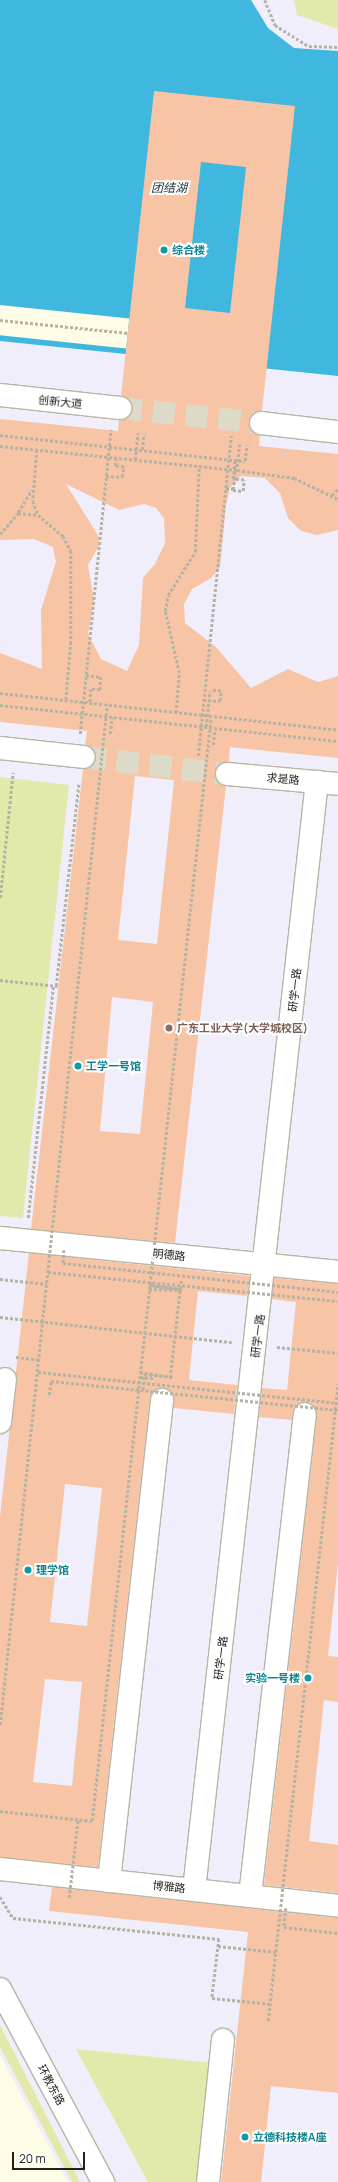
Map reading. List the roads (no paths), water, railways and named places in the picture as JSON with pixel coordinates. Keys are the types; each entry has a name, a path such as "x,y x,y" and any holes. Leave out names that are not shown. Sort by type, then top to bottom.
{"lane":[{"name":"创新大道","path":"0,395 116,416"},
{"path":"261,424 338,432"},
{"path":"0,748 81,750"},
{"name":"求是路","path":"227,774 338,784"},
{"name":"研学一路","path":"194,1890 266,1265 317,782"},
{"name":"明德路","path":"0,1238 338,1272"},
{"path":"0,1422 4,1379"},
{"path":"109,1881 162,1400"},
{"path":"250,1896 305,1414"},
{"name":"博雅路","path":"0,1869 338,1906"},
{"name":"环教东路","path":"0,1989 103,2182"},
{"path":"208,2182 223,2040"}],"water":[{"name":"团结湖","path":"0,0 251,0 268,28 294,48 338,51 338,376 0,341"}],"tunnel":[{"path":"120,408 261,423"},
{"path":"84,757 227,774"}],"place":[{"name":"综合楼","path":"164,250"},
{"name":"广东工业大学(大学城校区)","path":"169,1028"},
{"name":"工学一号馆","path":"78,1066"},
{"name":"理学馆","path":"28,1570"},
{"name":"实验一号楼","path":"308,1678"},
{"name":"立德科技楼A座","path":"245,2137"}]}
